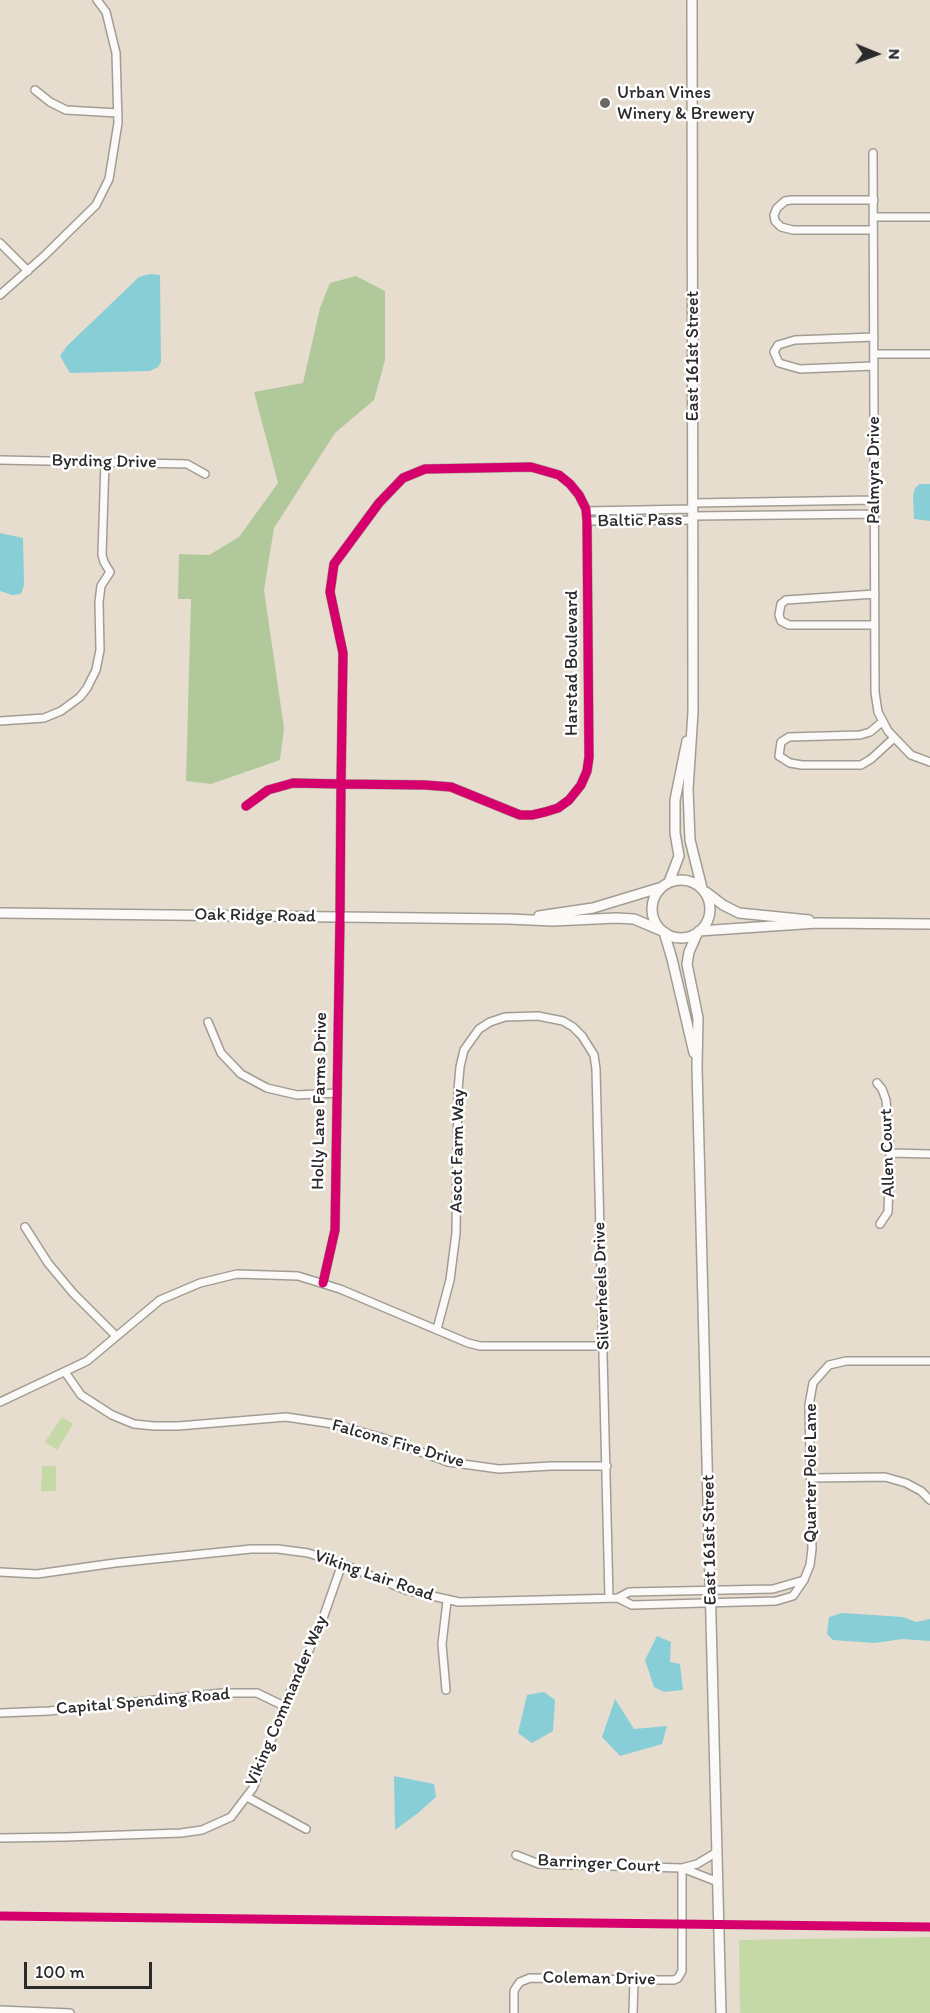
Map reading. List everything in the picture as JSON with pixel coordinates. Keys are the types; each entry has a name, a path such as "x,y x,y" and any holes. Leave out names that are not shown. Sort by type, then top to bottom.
{"street":[{"path":"0,295 96,205 109,179 114,159 118,112 116,53 106,12 97,0"},
{"name":"East 161st Street","path":"692,0 693,712 688,789 690,840 703,889"},
{"path":"34,90 66,110 118,112"},
{"name":"Palmyra Drive","path":"873,153 875,692 882,722 894,738 911,755 930,762"},
{"path":"873,230 793,230 781,227 775,221 774,215 777,208 785,201 791,200 874,200"},
{"path":"873,217 930,217"},
{"path":"0,243 28,271"},
{"path":"874,337 795,340 778,345 774,352 779,363 800,369 874,366"},
{"path":"874,354 930,354"},
{"name":"Byrding Drive","path":"0,460 187,464 206,474"},
{"path":"0,721 34,720 52,715 73,703 87,687 96,670 99,659 101,586 110,572 102,555 105,462"},
{"name":"Holly Lane Farms Drive","path":"323,1283 335,1230 340,917 343,653 330,592 334,564 379,503 403,478 425,469 531,467 546,469 559,475 570,484 579,495 586,511"},
{"path":"693,512 874,500"},
{"name":"Baltic Pass","path":"586,511 693,512"},
{"name":"Harstad Boulevard","path":"341,784 425,784 451,787 520,815 545,812 570,800 581,785 587,771 589,757 586,511"},
{"path":"693,512 874,514"},
{"name":"Baltic Pass","path":"587,521 693,512"},
{"path":"875,594 786,600 781,604 779,615 781,621 789,625 875,625"},
{"name":"East 161st Street","path":"665,884 679,856 675,833 675,800 693,712"},
{"path":"882,722 870,732 860,735 789,737 781,742 778,756 790,764 861,765 894,738"},
{"path":"246,806 268,790 293,783 341,784"},
{"path":"817,923 803,918 739,913 723,905 687,880 678,879 665,884 652,904 652,913 662,931 678,938 688,938 698,933 817,923 930,924"},
{"name":"Oak Ridge Road","path":"509,919 593,908 665,884"},
{"path":"698,933 709,918 711,908 709,898 703,889"},
{"name":"Oak Ridge Road","path":"0,913 553,921 634,919 662,931"},
{"name":"East 161st Street","path":"662,931 672,959 697,1067"},
{"name":"East 161st Street","path":"698,933 689,952 687,964 699,1018 697,1067 721,2013"},
{"name":"Ascot Farm Way","path":"437,1329 447,1296 455,1243 458,1090 464,1050 471,1038 490,1022 505,1017 529,1016"},
{"name":"Silverheels Drive","path":"529,1016 550,1017 573,1027 582,1036 594,1055 596,1069 609,1598"},
{"path":"208,1022 221,1053 241,1074 267,1088 297,1095 337,1093"},
{"name":"Allen Court","path":"877,1083 886,1100 890,1154 888,1212 880,1224"},
{"path":"890,1154 930,1154"},
{"path":"26,1227 48,1263 73,1293 116,1336"},
{"path":"0,1402 87,1361 160,1300 200,1283 237,1274 298,1276 323,1283 480,1346 604,1346"},
{"name":"Quarter Pole Lane","path":"804,1580 810,1566 812,1549 809,1406 813,1383 829,1365 846,1361 930,1361"},
{"name":"Falcons Fire Drive","path":"65,1372 81,1395 112,1415 134,1424 178,1426 286,1417 333,1424 383,1438 448,1462 499,1469 607,1466"},
{"path":"811,1479 885,1477 906,1483 921,1491 930,1500"},
{"name":"Viking Lair Road","path":"0,1572 36,1574 115,1563 251,1549 308,1553 406,1590 459,1602 618,1598 629,1592 711,1589"},
{"name":"Viking Commander Way","path":"0,1838 181,1833 202,1830 231,1817 247,1797 261,1769 284,1706 322,1621 342,1564"},
{"path":"711,1589 773,1589 804,1580"},
{"path":"618,1598 632,1605 776,1601 793,1596 804,1580"},
{"path":"446,1690 442,1644 447,1600"},
{"name":"Capital Spending Road","path":"0,1713 49,1711 222,1693 257,1693 284,1706"},
{"path":"247,1797 306,1829"},
{"name":"Barringer Court","path":"516,1855 539,1864 682,1868 697,1864 717,1852"},
{"name":"Barringer Court","path":"682,1868 718,1882"},
{"name":"Coleman Drive","path":"514,2013 514,1991 520,1982 530,1978 674,1980 679,1977 682,1971 682,1868"},
{"path":"633,2013 634,1980"},
{"path":"0,2010 70,2013"}],"green space":[{"path":"356,276 385,291 385,360 374,400 335,433 274,528 264,590 284,728 280,760 211,784 186,781 191,599 178,599 179,554 209,555 239,537 278,483 254,392 303,383 320,308 330,283"},
{"path":"62,1417 73,1424 57,1450 45,1442"},
{"path":"42,1466 56,1466 56,1491 41,1491"},
{"path":"930,1937 930,2013 740,2013 739,1940"}],"water":[{"path":"150,274 160,275 161,362 158,367 150,371 70,373 60,356 67,346 139,277"},
{"path":"920,484 930,484 930,521 914,519 913,496 915,488"},
{"path":"0,533 23,538 24,585 21,594 12,595 0,591"},
{"path":"842,1613 903,1617 916,1622 930,1619 930,1641 902,1639 875,1643 833,1640 827,1634 829,1617"},
{"path":"657,1636 671,1642 670,1662 680,1664 683,1690 664,1692 654,1687 645,1660"},
{"path":"544,1692 555,1700 553,1731 532,1743 518,1733 527,1695"},
{"path":"615,1699 634,1729 667,1726 662,1744 620,1756 602,1737"},
{"path":"394,1776 434,1784 436,1797 395,1830"}],"cycle path":[{"path":"246,806 268,790 293,783 341,784 425,785 451,787 520,815 545,812 558,808 569,800 581,785 587,771 589,757 587,521 586,509 570,484 559,475 531,467 425,469 403,478 379,503 334,564 330,592 343,653 341,784 340,917 335,1230 323,1283"},
{"path":"0,1916 930,1927"}],"place":[{"name":"Urban Vines Winery & Brewery","path":"605,103"}]}
